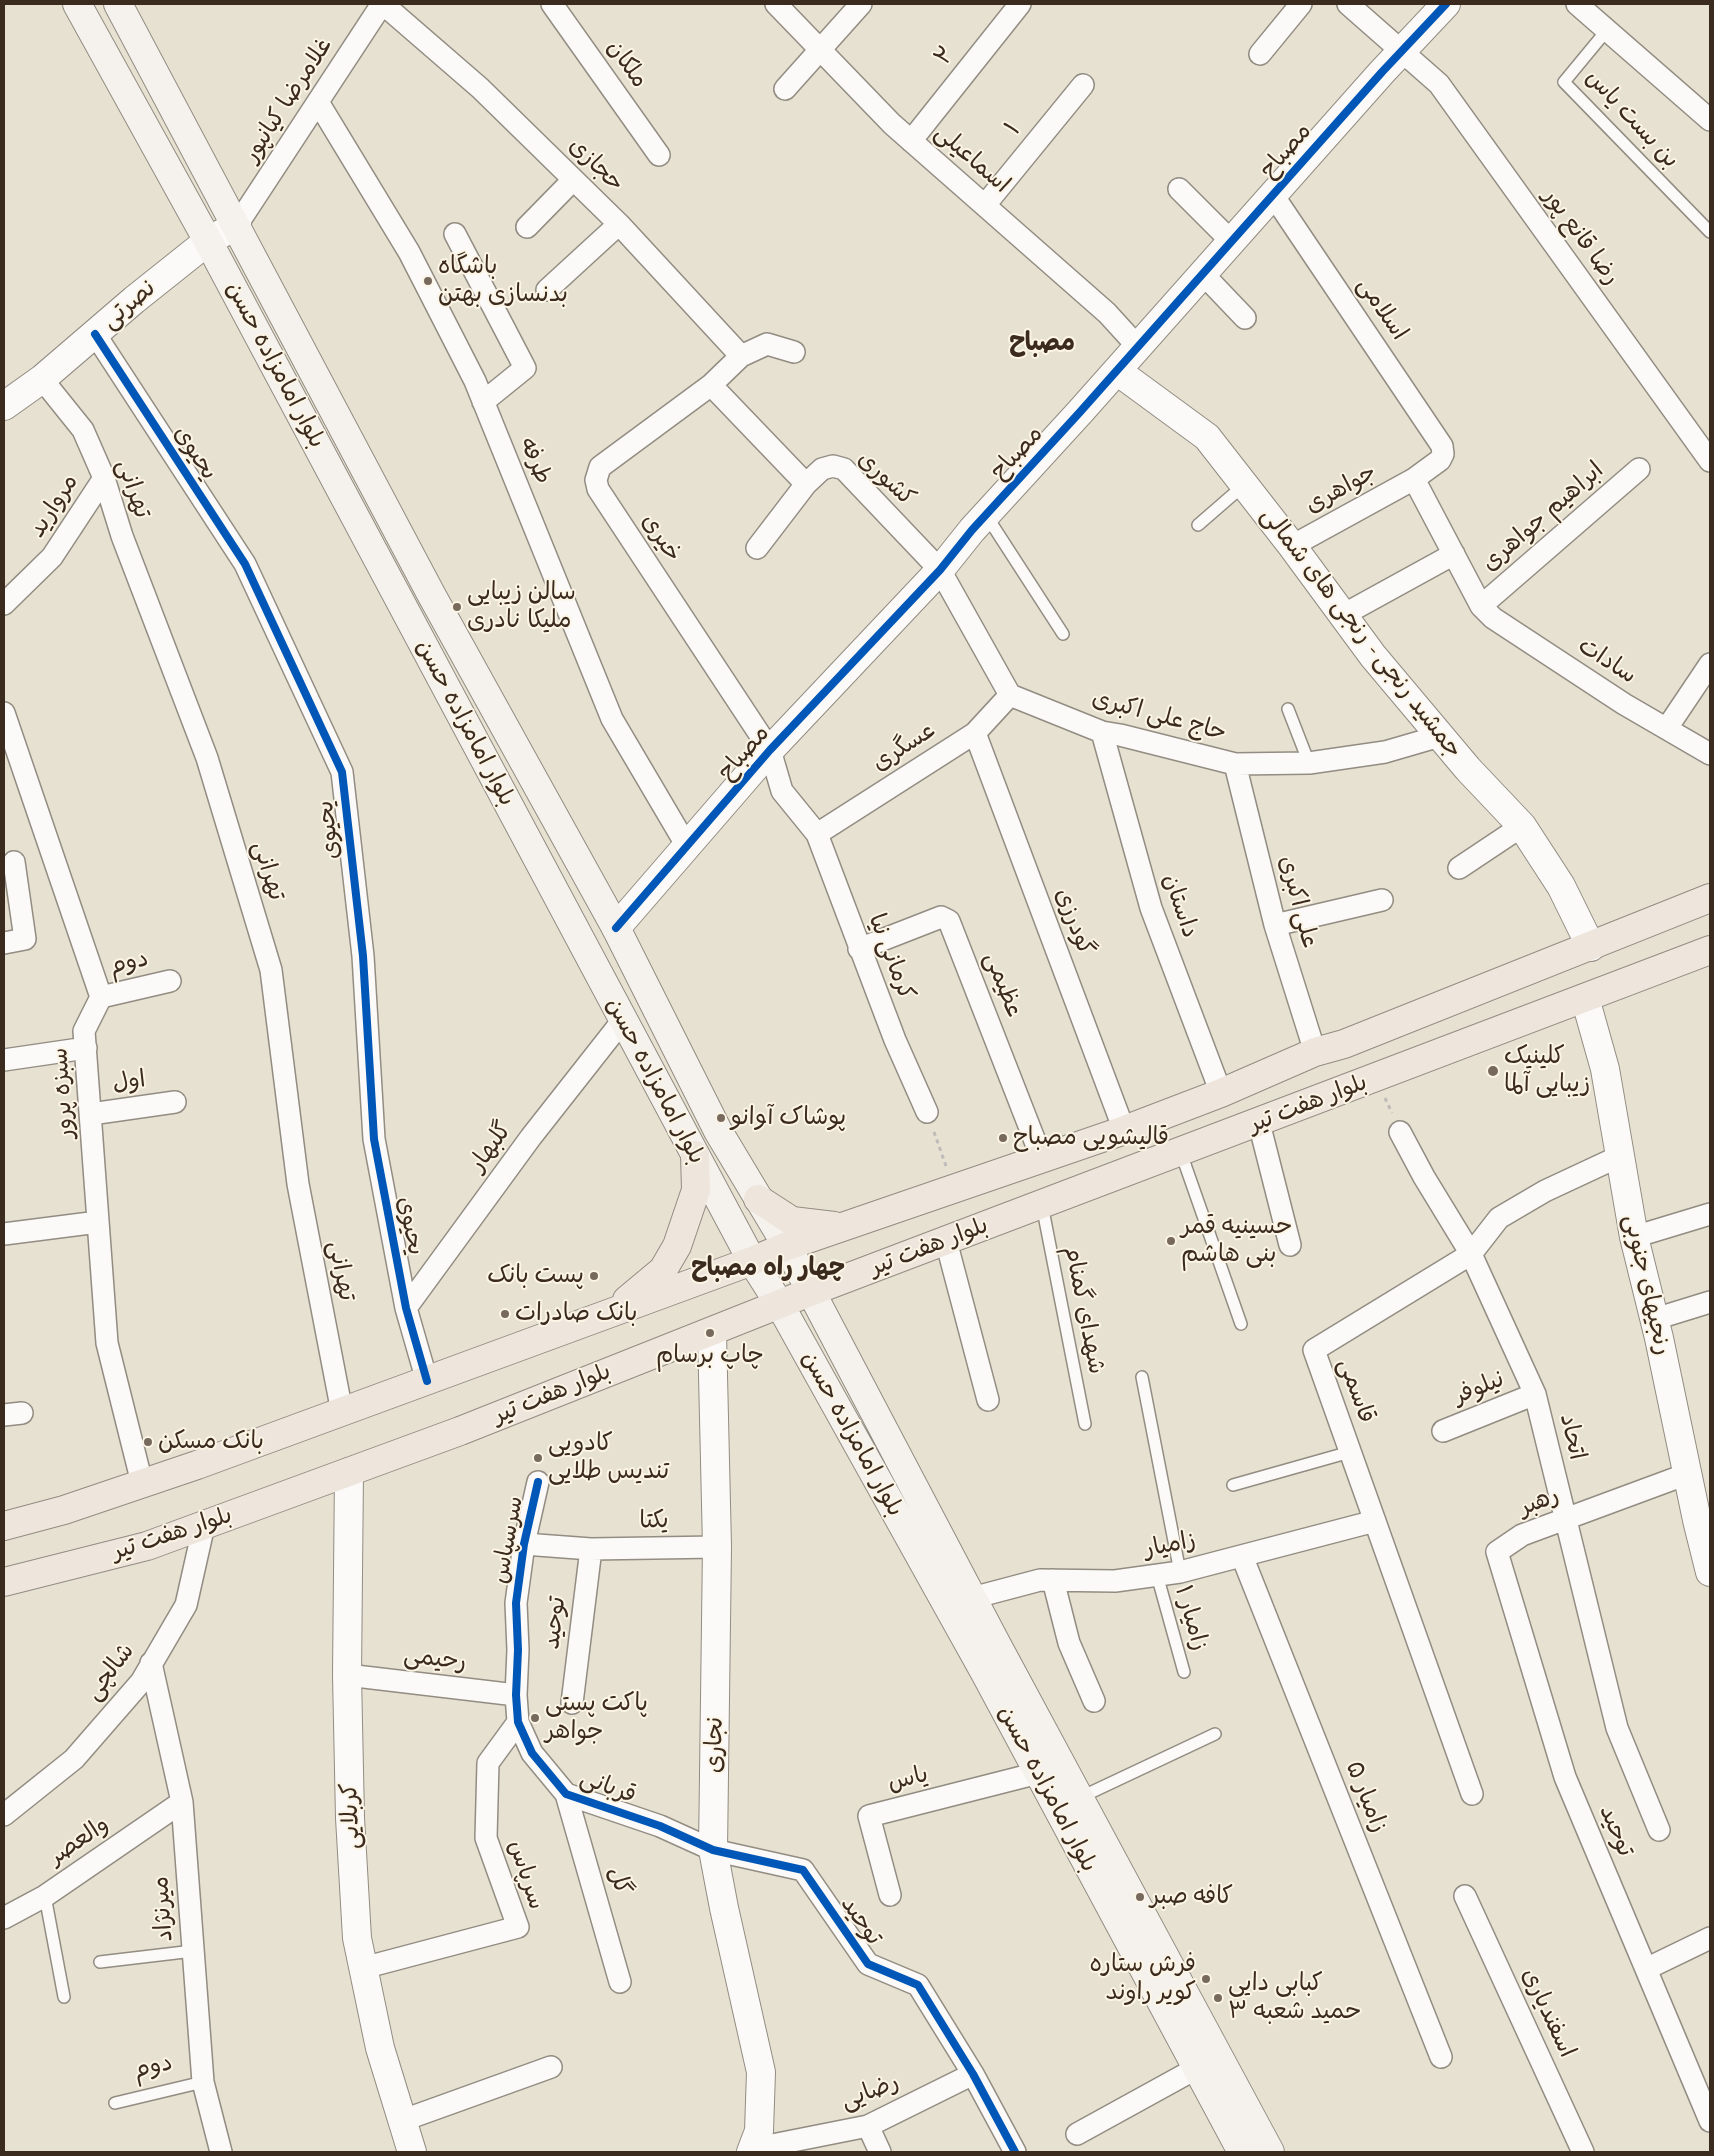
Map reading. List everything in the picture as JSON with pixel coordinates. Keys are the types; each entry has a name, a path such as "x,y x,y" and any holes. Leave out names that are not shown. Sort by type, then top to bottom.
{"main road":[{"name":"بلوار امامزاده حسن","path":"77,4 208,241 752,1261 780,1305 1038,1773 1097,1858 1270,2152"},
{"name":"بلوار امامزاده حسن","path":"118,4 237,225 431,594 616,928 718,1131 786,1246 1079,1798 1097,1858 1197,2068 1242,2152"},
{"name":"بلوار هفت تیر","path":"4,1526 64,1510 142,1483 427,1381 752,1261 786,1246 1124,1130 1315,1052 1344,1044 1710,898"},
{"name":"بلوار هفت تیر","path":"4,1582 147,1546 460,1431 810,1292 1447,1052 1710,950"},
{"path":"1433,1009 1421,1026 1418,1037 1427,1045 1447,1052"},
{"path":"1344,1044 1365,1048 1373,1054 1367,1081"},
{"path":"608,1314 663,1270 677,1246 696,1190 695,1155"},
{"path":"758,1199 792,1221 843,1227"}],"street":[{"name":"غلامرضا کیانپور","path":"237,225 383,4"},
{"name":"حجازی","path":"383,4 480,88 619,224 741,356"},
{"name":"ملکان","path":"552,4 659,155"},
{"name":"اسماعیلی","path":"776,4 892,124 1107,313 1138,347"},
{"path":"785,89 861,4"},
{"name":"۲","path":"911,141 1020,4"},
{"path":"1260,54 1301,4"},
{"name":"رضا قانع پور","path":"1348,4 1439,84 1710,461"},
{"name":"مصباح","path":"616,928 688,848 770,750 940,570 986,515 1117,371 1402,50 1446,4"},
{"path":"1577,4 1710,120"},
{"name":"۱","path":"985,205 1083,85"},
{"name":"طرفه","path":"318,102 409,252 483,402 612,718 688,848"},
{"path":"527,227 573,180"},
{"path":"1179,189 1232,242"},
{"name":"اسلامی","path":"1273,195 1442,446 1443,454"},
{"path":"547,290 619,224"},
{"name":"نصرتی","path":"4,406 42,379 208,241 237,225"},
{"path":"455,234 525,368 483,402"},
{"path":"1203,274 1245,318"},
{"name":"یحیوی","path":"95,334 246,564 342,772 363,956 374,1139 406,1308 427,1381"},
{"path":"794,352 766,344 741,356 711,385 806,484"},
{"name":"جمشید رنجی - رنجی های شمالی","path":"1117,371 1207,437 1292,546 1372,656 1440,736 1522,826 1561,886 1591,947"},
{"name":"تهرانی","path":"42,379 83,430 104,478 122,536 207,758 271,970 298,1184 342,1412"},
{"name":"خیری","path":"711,385 600,468 596,480 598,489 770,750"},
{"name":"جواهری","path":"1292,546 1414,479 1440,460 1443,454"},
{"name":"کشوری","path":"758,548 806,484 822,470 833,466 844,469 940,570"},
{"name":"ابراهیم جواهری","path":"1481,606 1639,469"},
{"name":"مروارید","path":"4,604 52,558 104,478"},
{"path":"1414,479 1481,606"},
{"path":"1343,615 1454,554"},
{"path":"940,570 1010,695"},
{"name":"سادات","path":"1481,606 1493,618 1624,704 1710,754"},
{"path":"1667,728 1710,664"},
{"name":"حاج علی اکبری","path":"1010,695 1102,732 1235,764 1308,763 1385,752 1440,736"},
{"name":"عسگری","path":"817,834 974,733 1010,695"},
{"path":"4,713 101,997"},
{"name":"داستان","path":"1102,732 1151,908 1221,1092"},
{"name":"گودرزی","path":"974,733 1124,1130"},
{"name":"کرمانی نیا","path":"770,750 782,791 817,834 895,1040 927,1112"},
{"name":"علی اکبری","path":"1235,764 1275,925 1315,1052"},
{"path":"1459,868 1522,826"},
{"path":"4,943 24,939 14,862"},
{"path":"1275,925 1382,900"},
{"name":"عظیمی","path":"859,949 941,918 949,921 1042,1159"},
{"name":"دوم","path":"101,997 170,981"},
{"name":"سبزه پرور","path":"101,997 84,1031 107,1343 142,1483"},
{"name":"رنجیهای جنوبی","path":"1585,998 1605,1069 1634,1237 1655,1319 1687,1474 1709,1566"},
{"name":"گلبهار","path":"406,1308 532,1137 623,1020"},
{"path":"4,1060 86,1048"},
{"name":"اول","path":"90,1114 175,1102"},
{"path":"1259,1123 1290,1245"},
{"name":"اتحاد","path":"1400,1132 1424,1177 1471,1254 1535,1394 1617,1728 1659,1830"},
{"name":"قاسمی","path":"1472,1794 1314,1350 1471,1254 1499,1218 1545,1191 1620,1156"},
{"path":"1634,1237 1710,1214"},
{"path":"4,1234 98,1222"},
{"path":"946,1241 988,1400"},
{"path":"1655,1319 1710,1302"},
{"name":"نجاری","path":"712,1332 717,1547 714,1850 724,1908 761,2072 759,2131 752,2151"},
{"name":"نیلوفر","path":"1443,1431 1535,1394"},
{"name":"کربلایی","path":"349,1472 347,1675 350,1818 357,1938 380,2048 412,2152"},
{"name":"رهبر","path":"1497,1552 1522,1535 1687,1474"},
{"name":"سرسپاس","path":"516,1694 518,1650 516,1603 524,1544 538,1482"},
{"name":"زامیار","path":"972,1598 1040,1580 1114,1581 1180,1572 1375,1521"},
{"name":"شالچی","path":"4,1815 74,1759 141,1682 186,1605 204,1525"},
{"name":"یکتا","path":"524,1544 591,1549 717,1547"},
{"name":"توحید","path":"572,1704 591,1549"},
{"name":"توحید","path":"1497,1552 1565,1777 1710,2121"},
{"name":"زامیار ۵","path":"1242,1556 1441,2057"},
{"path":"1054,1580 1069,1643 1094,1701"},
{"name":"میرنژاد","path":"151,1663 182,1802 203,2082 221,2152"},
{"name":"رحیمی","path":"347,1675 516,1694"},
{"name":"قربانی","path":"516,1694 518,1722 532,1753 566,1794 660,1826 714,1850"},
{"name":"سرپاس","path":"363,1968 518,1926 486,1838 488,1763 518,1722"},
{"name":"یاس","path":"890,1895 869,1816 1038,1773"},
{"name":"گل","path":"566,1794 620,1982"},
{"name":"والعصر","path":"4,1918 45,1896 182,1802"},
{"name":"توحید","path":"714,1850 803,1870 868,1964 918,1985 973,2074 1015,2152"},
{"name":"اسفندیاری","path":"1465,1896 1583,2152"},
{"path":"1646,1969 1710,1938"},
{"path":"401,2121 551,2067"},
{"path":"1077,2134 1197,2068"},
{"name":"رضایی","path":"752,2151 868,2126 973,2074"},
{"path":"868,2126 880,2152"}],"lane":[{"name":"بن بست یاس","path":"1607,30 1564,82 1710,232"},
{"path":"1198,525 1244,484"},
{"path":"986,515 1063,634"},
{"path":"1288,710 1308,763"},
{"path":"1181,1152 1241,1324"},
{"name":"شهدای گمنام","path":"1042,1205 1085,1424"},
{"path":"1142,1377 1180,1572"},
{"path":"1233,1484 1350,1452"},
{"name":"زامیار ۱","path":"1156,1575 1184,1672"},
{"path":"1079,1798 1215,1734"},
{"path":"45,1896 64,1997"},
{"path":"100,1962 193,1951"},
{"name":"دوم","path":"115,2103 203,2082"}],"path":[{"path":"1367,1081 1400,1132"},
{"path":"927,1112 954,1189"}],"cycle path":[{"path":"616,928 770,750 940,570 972,530 1080,412 1382,72 1446,4"},
{"path":"95,334 245,564 342,772 363,956 374,1139 406,1308 427,1381"},
{"path":"538,1482 524,1544 516,1603 518,1650 516,1695 518,1722 532,1753 566,1794 660,1826 713,1850 803,1870 868,1964 918,1985 973,2074 1015,2152"}],"place":[{"name":"باشگاه بدنسازی بهتن","path":"428,281"},
{"name":"سالن زیبایی ملیکا نادری","path":"457,607"},
{"name":"کلینیک زیبایی آلما","path":"1493,1071"},
{"name":"پوشاک آوانو","path":"721,1118"},
{"name":"قالیشویی مصباح","path":"1003,1138"},
{"name":"حسینیه قمر بنی هاشم","path":"1171,1241"},
{"name":"پست بانک","path":"594,1276"},
{"name":"بانک صادرات","path":"505,1314"},
{"name":"چاپ برسام","path":"710,1333"},
{"name":"بانک مسکن","path":"148,1442"},
{"name":"کادویی تندیس طلایی","path":"538,1458"},
{"name":"پاکت پستی جواهر","path":"535,1718"},
{"name":"کافه صبر","path":"1140,1897"},
{"name":"فرش ستاره کویر راوند","path":"1206,1979"},
{"name":"کبابی دایی حمید شعبه ۳","path":"1218,1998"}],"district":[{"name":"مصباح","path":"1042,343"},
{"name":"چهار راه مصباح","path":"768,1268"}]}
